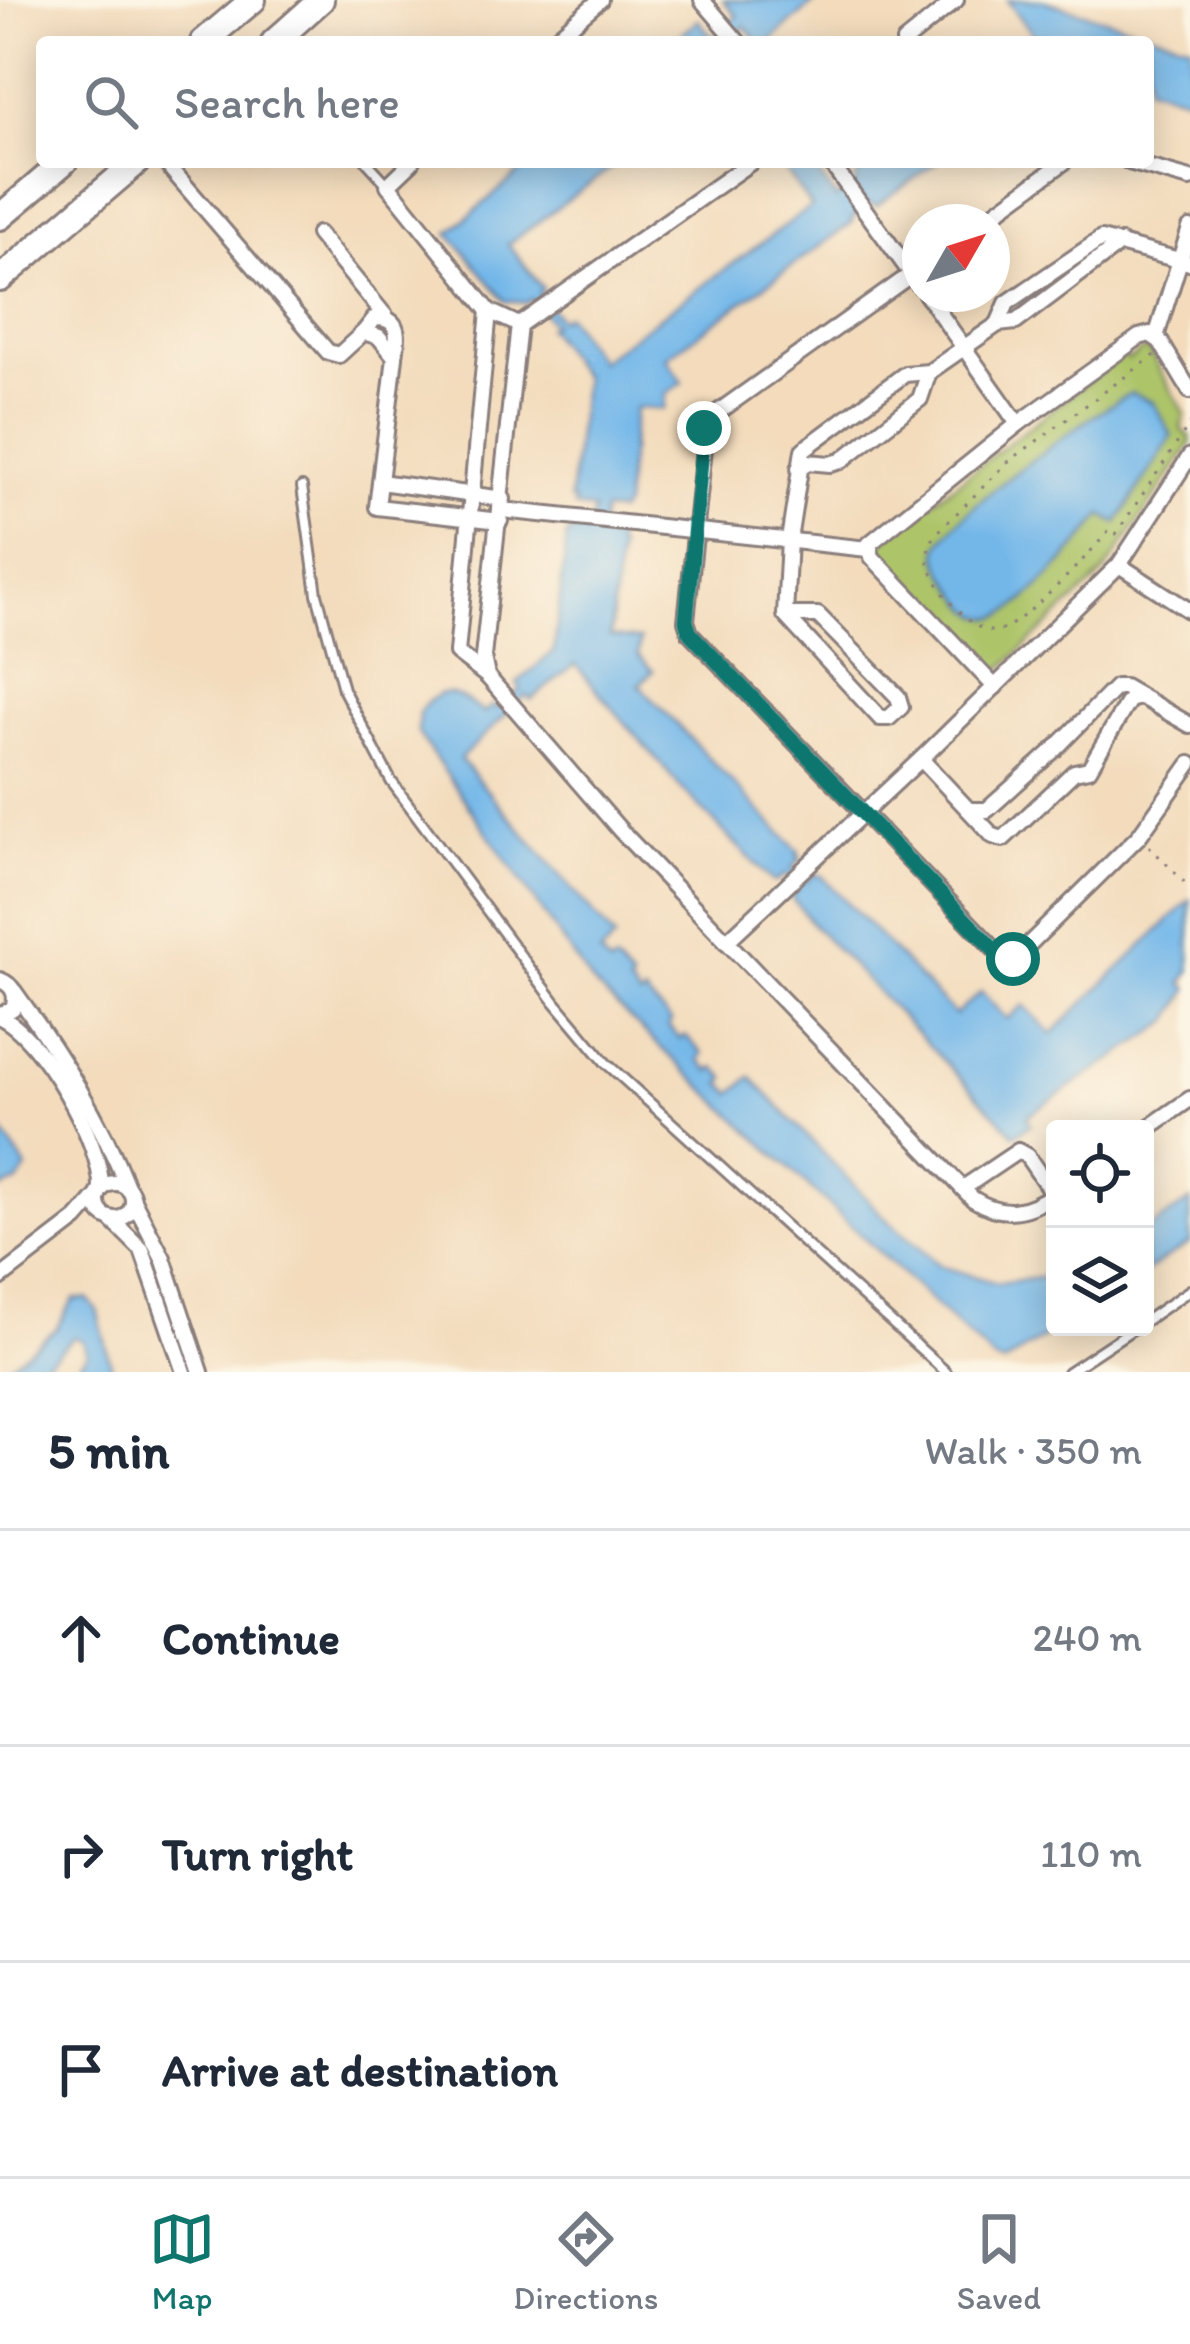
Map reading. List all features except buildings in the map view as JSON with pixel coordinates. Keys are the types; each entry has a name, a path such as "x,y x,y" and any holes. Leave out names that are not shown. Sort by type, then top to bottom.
{"highway":[{"path":"281,36 321,0"},
{"path":"210,36 246,4"},
{"path":"0,217 57,168"},
{"path":"0,279 130,168"}],"street":[{"path":"558,36 600,0"},
{"path":"911,36 956,0"},
{"path":"707,6 733,36"},
{"path":"170,168 328,352 339,355 375,318 386,317"},
{"path":"404,168 388,185 490,311 519,325"},
{"path":"519,325 743,168"},
{"path":"834,168 902,257"},
{"path":"1007,204 1056,168"},
{"path":"1152,168 1190,178"},
{"path":"1156,337 1185,262 1190,228"},
{"path":"318,234 398,334 377,507 467,519 502,510"},
{"path":"784,615 818,616 898,697 901,707 889,718 880,718 784,615 789,540 799,468 807,446 905,374 928,372 965,348 998,324 1006,303 1096,241 1105,238 1185,262"},
{"path":"902,286 707,420 686,621 690,633 1000,956 1009,959 1139,836 1190,764"},
{"path":"490,311 455,646 461,658 487,676 726,942 963,1188 982,1205 1006,1212 1028,1209 1046,1199"},
{"path":"939,312 1018,424"},
{"path":"487,676 483,657 519,325"},
{"path":"364,332 389,345 395,357"},
{"path":"868,548 872,540 1018,424 1139,337 1156,337"},
{"path":"1156,337 1190,391"},
{"path":"799,468 808,462 841,460 920,399 928,372"},
{"path":"726,942 1119,565 1190,456"},
{"path":"380,482 470,493 502,510 868,548"},
{"path":"868,548 995,687"},
{"path":"1119,565 1190,611"},
{"path":"970,810 987,810 1116,687 1124,687 1190,725"},
{"path":"921,759 993,836 1003,839 1076,771 1089,769 1129,700 1140,697"},
{"path":"1055,749 1076,771"},
{"path":"0,969 81,1092 111,1147 163,1258 201,1372"},
{"path":"8,986 13,1008 0,1016 26,1034 61,1087 97,1157 98,1206 142,1250 184,1372"},
{"path":"1154,1124 1190,1099"},
{"path":"963,1188 1018,1151 1046,1183"},
{"path":"0,1278 77,1219 100,1192 118,1184 130,1194"},
{"path":"77,1219 126,1215 130,1194"}],"lane":[{"path":"372,168 388,185"},
{"path":"302,487 316,595 344,689 391,781 606,1063 946,1372"},
{"path":"1154,1315 1190,1290"},
{"path":"1068,1372 1122,1336"}],"path":[{"path":"1155,354 1009,462 936,534 928,563 939,584 973,625 991,632 1010,627 1096,548 1109,530 1116,534 1190,424"},
{"path":"1139,836 1190,888"}],"green space":[{"path":"1144,349 1185,414 1181,429 1190,436 1190,445 1104,573 996,674 881,558 880,542 1123,355 1128,360"}],"water":[{"path":"723,0 817,0 776,36 754,36 745,26 733,36 715,36 737,16"},
{"path":"1007,0 1041,0 1190,44 1190,98 1154,88 1154,36 1033,34"},
{"path":"698,20 711,36 680,36"},
{"path":"525,168 611,168 508,244 543,289 539,293 559,319 566,315 599,361 811,207 784,168 814,168 836,198 857,183 855,178 867,168 929,168 876,206 872,203 853,222 666,357 683,382 666,394 664,409 635,408 624,506 619,512 603,511 600,529 617,531 619,548 610,637 640,640 638,655 653,671 639,685 799,852 801,859 792,868 806,882 815,874 822,876 955,1015 981,992 1007,1019 1024,1005 1052,1034 1190,900 1190,971 1183,983 1189,989 1169,1022 1027,1116 1031,1124 1015,1135 814,926 791,897 799,888 786,874 776,882 770,879 681,788 575,664 531,700 526,695 460,759 615,939 600,955 610,966 615,962 640,998 645,994 671,1021 668,1026 680,1039 685,1035 703,1054 699,1059 710,1071 715,1067 726,1078 722,1083 732,1093 751,1077 888,1221 940,1266 997,1283 1046,1277 1046,1336 1003,1364 591,982 418,733 419,713 435,696 451,694 484,713 493,705 497,709 521,689 517,683 554,651 567,534 572,526 590,528 593,510 574,507 575,501 570,500 583,378 532,299 505,301 449,233"},
{"path":"1131,393 1153,402 1172,436 1117,523 1102,515 1050,576 1017,606 990,618 974,612 939,559 939,548 949,533 1026,464"},
{"path":"0,1128 27,1169 18,1182 0,1189"},
{"path":"1190,1201 1190,1243 1154,1266 1154,1225"},
{"path":"74,1299 87,1299 97,1310 113,1372 72,1372 87,1354 83,1341 74,1337 42,1364 0,1372 56,1329"}],"route":[{"path":"704,428 686,621 690,633 1000,956 1013,959"}]}
